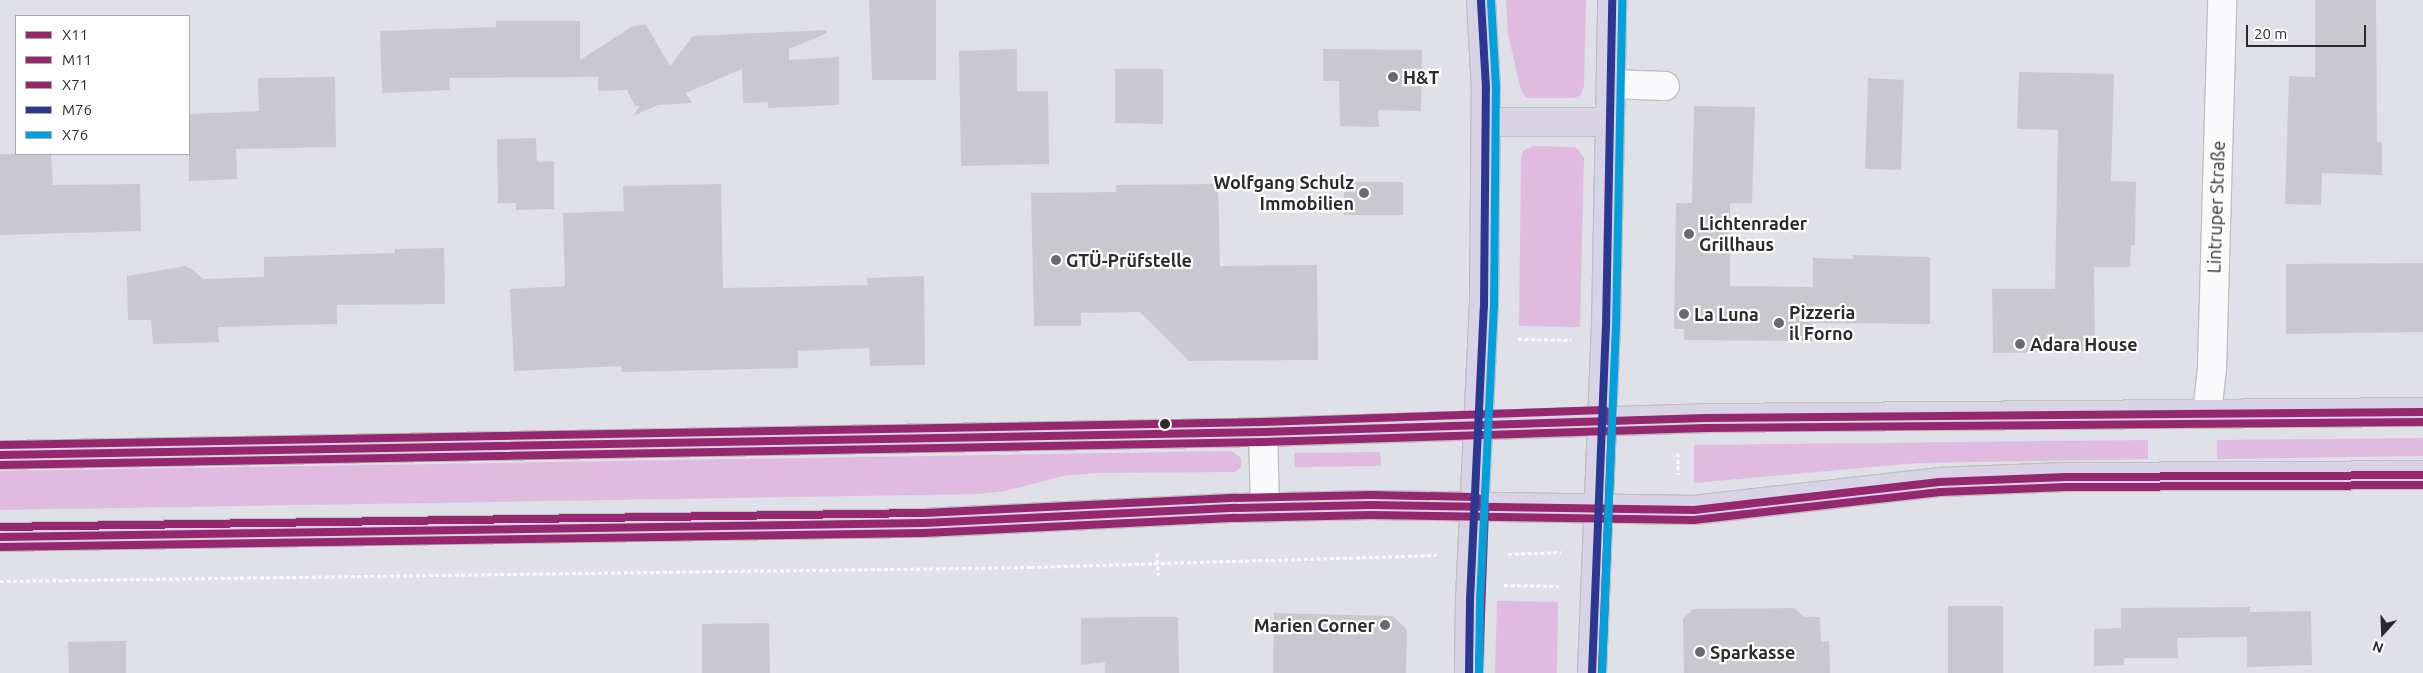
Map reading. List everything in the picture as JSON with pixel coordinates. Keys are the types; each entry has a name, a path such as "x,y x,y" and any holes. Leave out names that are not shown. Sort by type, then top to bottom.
{"main road":[{"path":"1469,673 1472,555 1484,306 1486,122 1481,0"},
{"path":"1592,673 1606,327 1612,0"},
{"path":"1486,122 1610,122"},
{"path":"0,455 1263,432 1706,418 2423,412"},
{"path":"0,538 924,523 1265,507 1370,505 1694,510 1939,482 2066,478 2423,475"}],"street":[{"name":"Lintruper Straße","path":"2207,414 2212,352 2222,0"},
{"path":"1611,84 1665,86"},
{"path":"1263,432 1265,507"}],"path":[{"path":"1518,339 1579,340"},
{"path":"1678,448 1678,483"},
{"path":"0,581 1157,564 1396,555 1560,554 1598,509"},
{"path":"1157,553 1158,575"},
{"path":"1500,585 1559,586"}],"shaded area":[{"path":"1506,0 1586,0 1584,86 1581,95 1574,98 1530,98 1526,97 1521,91 1508,34"},
{"path":"1533,146 1575,147 1584,158 1580,327 1519,326 1521,158 1523,151"},
{"path":"2423,438 2423,456 2217,459 2217,440"},
{"path":"2148,440 2148,459 1918,463 1694,483 1694,445"},
{"path":"1232,451 1241,458 1241,467 1235,472 1097,473 1063,476 1005,491 980,494 0,510 0,471"},
{"path":"1380,452 1381,466 1295,467 1294,453"},
{"path":"1497,601 1558,602 1557,673 1495,673"}],"building":[{"path":"869,0 936,0 936,80 872,80"},
{"path":"2315,0 2376,0 2377,142 2382,142 2382,175 2322,173 2321,205 2285,204 2289,76 2315,77"},
{"path":"496,21 580,21 580,60 633,26 646,25 670,66 693,36 826,30 827,33 789,49 789,60 839,57 839,105 768,108 768,102 743,103 742,69 686,93 692,103 658,105 633,116 640,106 635,106 627,90 598,91 598,77 449,78 450,90 382,93 380,31 496,27"},
{"path":"1017,49 1017,91 1048,91 1049,164 961,166 959,51"},
{"path":"1323,49 1422,50 1421,111 1378,110 1379,127 1340,126 1339,81 1323,81"},
{"path":"1115,69 1163,69 1163,124 1115,123"},
{"path":"2019,72 2114,74 2111,181 2136,182 2135,245 2131,245 2130,267 2094,267 2095,352 1993,353 1992,289 2055,289 2058,130 2017,129"},
{"path":"335,77 336,147 236,149 237,179 189,181 190,114 259,111 258,78"},
{"path":"1868,78 1904,80 1901,170 1865,169"},
{"path":"1694,106 1755,107 1752,203 1730,203 1730,286 1813,287 1813,258 1853,259 1853,255 1930,257 1930,324 1813,323 1812,341 1684,340 1684,329 1674,329 1676,203 1692,203"},
{"path":"536,138 537,162 554,161 554,209 516,210 516,203 498,203 497,139"},
{"path":"0,154 51,155 53,185 140,184 141,231 0,235"},
{"path":"1344,182 1403,182 1403,215 1344,215"},
{"path":"721,184 723,288 868,285 867,278 924,276 925,365 870,366 869,348 798,351 798,368 622,372 621,366 514,371 510,289 565,286 563,213 624,211 623,186"},
{"path":"1218,184 1220,266 1317,265 1318,360 1189,361 1140,312 1081,313 1081,326 1034,326 1031,193 1116,192 1116,185"},
{"path":"444,248 445,304 337,305 337,324 218,327 219,342 153,344 151,320 128,320 127,276 185,266 203,279 264,277 264,257 395,253 395,249"},
{"path":"2423,263 2423,332 2286,334 2286,264"},
{"path":"1948,606 2003,606 2003,673 1948,673"},
{"path":"2250,607 2250,612 2311,611 2312,665 2247,667 2247,637 2177,638 2178,658 2124,658 2124,665 2094,666 2094,629 2121,628 2121,608"},
{"path":"1794,608 1804,617 1820,617 1821,642 1829,641 1830,673 1684,673 1683,619 1693,609"},
{"path":"1274,613 1393,616 1407,630 1406,673 1273,673"},
{"path":"1178,617 1179,673 1105,673 1105,662 1081,665 1081,618"},
{"path":"769,623 770,673 702,673 702,624"},
{"path":"126,641 126,673 69,673 68,642"}],"transit line":[{"name":"M76","path":"1469,673 1470,600 1484,306 1486,88 1481,0"},
{"name":"X76","path":"1479,673 1480,600 1494,306 1496,88 1491,0"},
{"name":"M76","path":"1592,673 1606,327 1612,0"},
{"name":"X76","path":"1602,673 1616,327 1622,0"},
{"name":"X71","path":"0,445 1263,422 1604,410 1610,414 1612,420 1602,673"},
{"name":"X11","path":"0,455 1263,432 1706,418 2423,412"},
{"name":"M11","path":"0,465 1263,442 1706,428 2423,422"},
{"name":"X11","path":"0,537 924,523 1236,508 1371,505 1694,510 1939,482 2066,477 2423,475"},
{"name":"M11","path":"0,547 924,533 1236,518 1371,515 1694,520 1940,492 2066,487 2423,485"},
{"name":"X71","path":"0,527 924,513 1236,498 1371,495 1476,497 1482,500 1485,506 1479,673"}],"place":[{"name":"H&T","path":"1393,77"},
{"name":"Wolfgang Schulz Immobilien","path":"1364,193"},
{"name":"Lichtenrader Grillhaus","path":"1689,234"},
{"name":"GTÜ-Prüfstelle","path":"1056,260"},
{"name":"La Luna","path":"1684,314"},
{"name":"Pizzeria il Forno","path":"1779,323"},
{"name":"Adara House","path":"2020,344"},
{"name":"Marien Corner","path":"1385,625"},
{"name":"Sparkasse","path":"1700,652"}]}
